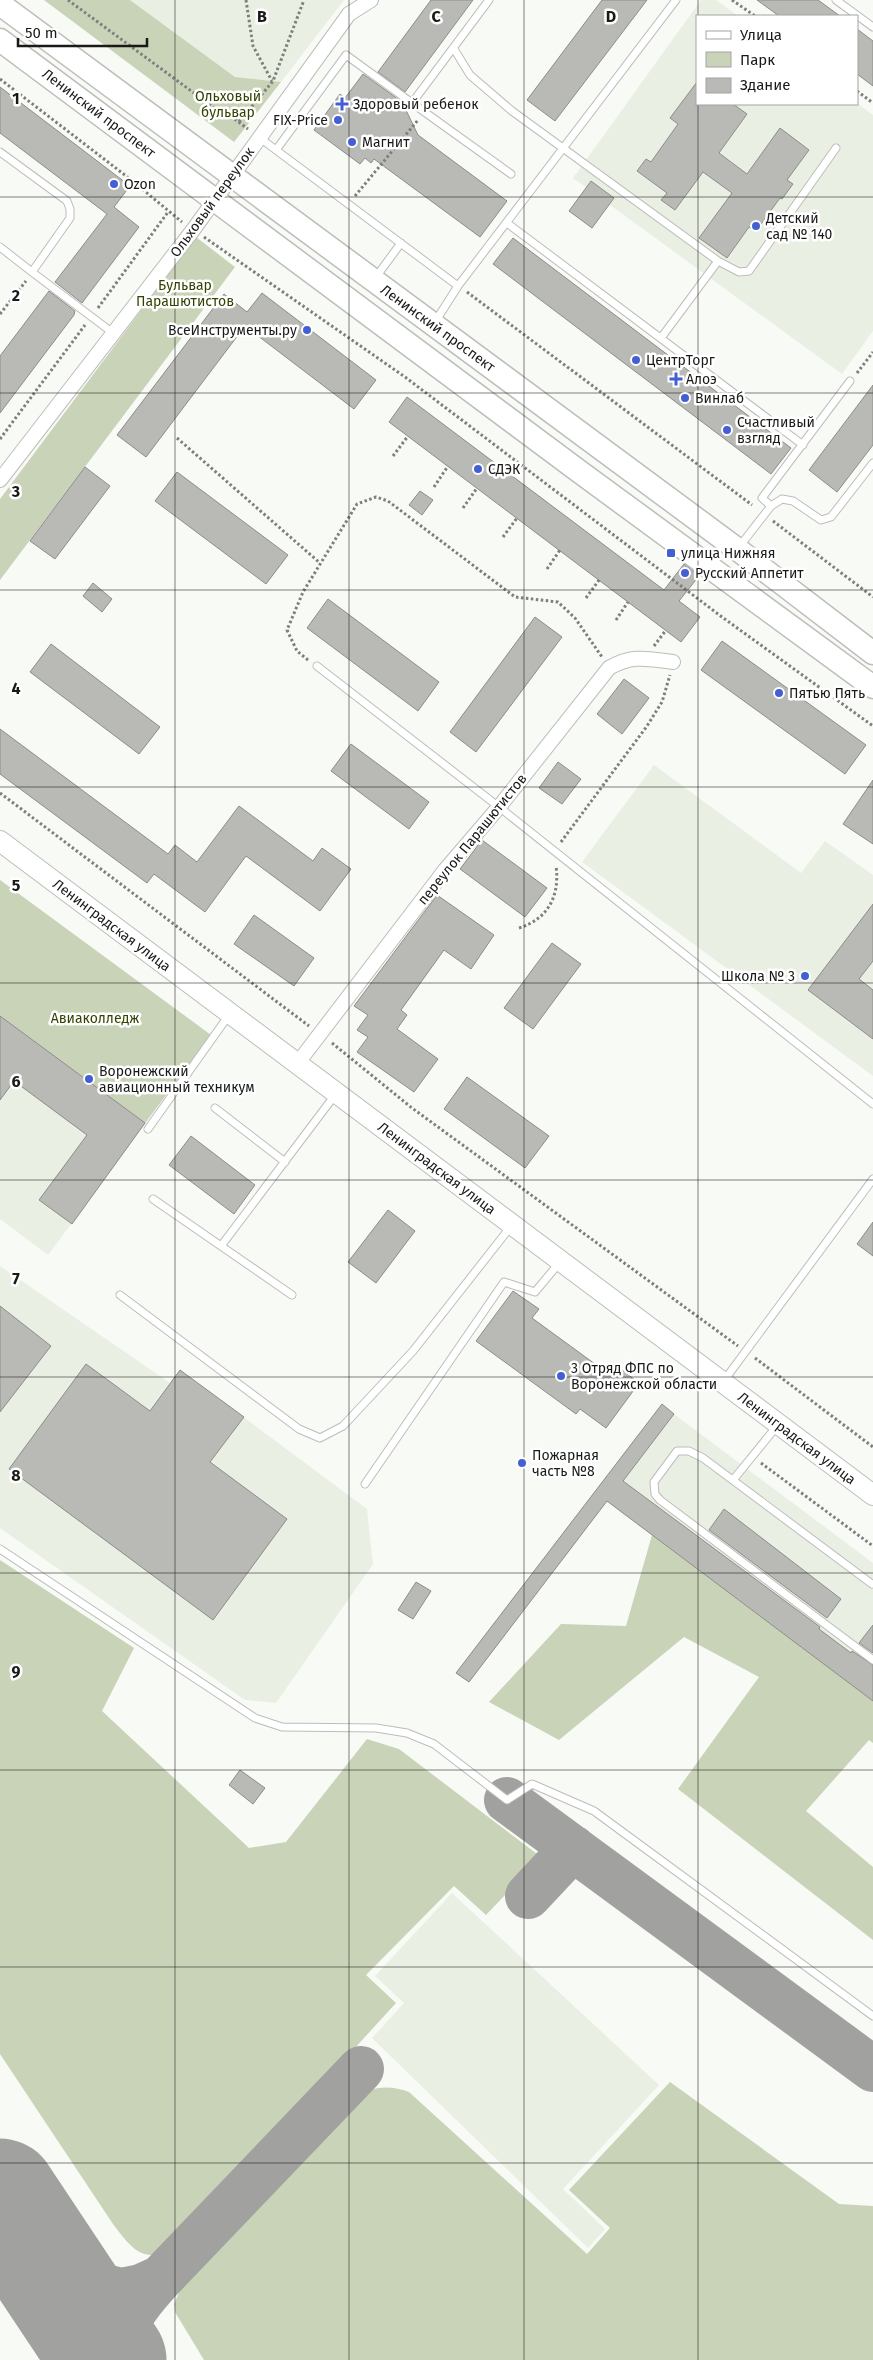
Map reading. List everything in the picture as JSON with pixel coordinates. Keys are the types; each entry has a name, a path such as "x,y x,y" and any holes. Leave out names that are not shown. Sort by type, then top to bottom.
{"main road":[{"name":"Ленинский проспект","path":"0,4 737,549 873,653"},
{"name":"Ленинский проспект","path":"2,45 216,199 580,472 873,687"},
{"name":"Ленинградская улица","path":"0,841 873,1495"}],"street":[{"name":"Ольховый переулок","path":"0,480 193,230 349,14 371,0"},
{"path":"609,668 623,660 642,658 673,662"},
{"name":"переулок Парашютистов","path":"297,1064 445,870 499,807 609,668"}],"lane":[{"path":"412,103 489,0"},
{"path":"433,324 458,286 676,0"},
{"path":"836,0 857,15"},
{"path":"858,16 873,27"},
{"path":"454,49 470,75 512,111 564,147 718,261 739,272 749,270 836,148"},
{"path":"276,150 346,55 511,174"},
{"path":"260,138 458,286"},
{"path":"0,152 67,201 70,209 70,218 32,272"},
{"path":"507,223 803,445"},
{"path":"373,280 401,243"},
{"path":"0,248 113,333"},
{"path":"661,338 718,261"},
{"path":"771,506 762,498 850,381"},
{"path":"737,549 771,506 782,499 793,501 821,520 831,517 873,462"},
{"path":"317,666 499,807 873,1104"},
{"path":"148,1129 230,1014"},
{"path":"221,1246 337,1093"},
{"path":"215,1108 285,1162"},
{"path":"722,1382 873,1179"},
{"path":"153,1198 292,1296"},
{"path":"120,1295 299,1429 320,1438 343,1426 413,1351 512,1225"},
{"path":"365,1484 504,1282 535,1292 561,1261"},
{"path":"733,1480 778,1424"},
{"path":"872,1584 703,1458 689,1451 677,1452 654,1482 655,1494 660,1500 873,1660"},
{"path":"0,1549 255,1718 282,1727 376,1728 407,1734 434,1744 507,1800 532,1784 594,1811 873,2016"}],"path":[{"path":"68,0 221,113 238,122 260,138"},
{"path":"246,0 253,46 273,82"},
{"path":"238,122 273,82 304,0"},
{"path":"732,0 754,15"},
{"path":"0,79 193,230 405,377 722,617 873,726"},
{"path":"858,92 873,103"},
{"path":"348,204 410,126 426,113"},
{"path":"0,314 32,272"},
{"path":"458,286 873,597"},
{"path":"850,381 873,352"},
{"path":"394,456 408,436"},
{"path":"177,438 320,563"},
{"path":"434,486 448,466"},
{"path":"463,508 477,488"},
{"path":"317,666 297,651 287,630 303,592 357,504 376,497 388,501 514,597 558,602 575,618 609,668"},
{"path":"503,537 516,518"},
{"path":"547,569 560,550"},
{"path":"586,598 599,580"},
{"path":"616,620 628,602"},
{"path":"653,647 666,630"},
{"path":"518,928 533,924 546,910 555,894 557,878 554,852 647,726 662,702 673,662"},
{"path":"0,793 320,1034 412,1108 746,1351 873,1447"},
{"path":"752,1456 873,1546"}],"shaded area":[{"path":"130,0 344,0 281,82 235,77"},
{"name":"Детский сад № 140","path":"701,0 716,0 737,15 696,15 696,105 858,104 873,115 873,331 842,374 573,178"},
{"name":"Школа № 3","path":"654,765 801,873 825,841 873,875 873,1076 582,862"},
{"name":"Воронежский авиационный техникум","path":"0,880 211,1035 48,1255 0,1219"},
{"path":"0,1266 170,1383 180,1370 367,1509 373,1564 276,1703 245,1700 0,1528"},
{"path":"674,1414 873,1563 873,1701 607,1502"},
{"path":"452,1893 659,2085 563,2189 605,2229 588,2248 372,2038 404,2003 375,1976"}],"green space":[{"name":"Ольховый бульвар","path":"44,0 130,0 235,77 281,82 234,142"},
{"name":"Бульвар Парашютистов","path":"196,237 235,267 0,580 0,499"},
{"name":"Авиаколледж","path":"0,880 211,1035 145,1123 0,1016"},
{"path":"652,1535 873,1701 873,1743 869,1740 806,1811 873,1867 873,1940 678,1789 759,1677 684,1637 559,1740 489,1702 561,1624 626,1626"},
{"path":"0,1560 134,1648 102,1711 249,1848 286,1842 367,1739 399,1749 541,1857 486,1915 454,1886 366,1975 396,2003 171,2249 161,2253 152,2255 137,2251 119,2232 0,2054"},
{"path":"670,2082 839,2204 873,2206 873,2360 204,2360 175,2312 174,2304 181,2288 357,2097 363,2093 382,2088 395,2088 409,2092 587,2254 610,2228 569,2190"}],"building":[{"path":"431,0 473,0 405,92 378,72"},
{"path":"602,0 647,0 555,121 527,100"},
{"path":"757,0 818,0 839,15 778,15"},
{"path":"858,30 873,41 873,86 858,75"},
{"path":"363,74 402,102 418,135 507,201 480,237 374,159 371,163 365,158 360,164 314,130 340,94 345,98"},
{"path":"696,83 696,105 734,105 747,114 719,153 747,174 780,128 809,150 787,180 793,184 782,199 780,198 756,231 749,227 727,258 699,238 732,193 703,172 675,210 661,200 667,193 637,171 646,159 651,162 678,124 670,118"},
{"path":"0,87 130,186 114,207 139,227 82,303 55,282 107,214 0,133"},
{"path":"591,181 614,198 592,228 569,211"},
{"path":"513,238 791,448 771,474 493,264"},
{"path":"49,291 75,311 74,315 0,413 0,356"},
{"path":"262,293 376,380 354,409 245,326 146,457 117,435 224,294 247,312"},
{"path":"873,385 873,445 837,492 809,470"},
{"path":"407,397 664,590 684,564 699,576 679,601 700,617 681,642 389,422"},
{"path":"85,467 110,486 55,559 30,541"},
{"path":"177,472 288,555 266,584 155,501"},
{"path":"420,491 433,500 422,515 409,505"},
{"path":"93,583 112,599 102,612 83,596"},
{"path":"328,599 439,682 418,711 307,628"},
{"path":"535,617 562,637 476,752 450,732"},
{"path":"722,641 866,745 845,774 701,670"},
{"path":"51,644 160,727 139,754 30,672"},
{"path":"624,679 649,698 622,734 597,714"},
{"path":"0,729 168,854 175,845 197,862 239,806 313,861 322,848 351,869 320,911 246,856 205,912 154,874 147,883 0,774"},
{"path":"351,744 429,802 409,829 331,771"},
{"path":"558,762 581,779 562,804 539,788"},
{"path":"873,780 873,844 843,824"},
{"path":"482,840 547,888 525,917 460,869"},
{"path":"437,895 494,935 471,969 444,950 401,1010 407,1015 397,1029 438,1059 414,1092 357,1052 368,1037 357,1030 368,1015 354,1006"},
{"path":"873,904 873,961 859,979 873,990 873,1039 808,990"},
{"path":"254,915 314,958 294,986 234,944"},
{"path":"552,943 581,964 533,1029 504,1008"},
{"path":"0,1016 145,1123 72,1224 39,1200 87,1135 14,1081 0,1100"},
{"path":"467,1077 549,1136 525,1168 444,1109"},
{"path":"191,1136 255,1185 234,1214 169,1165"},
{"path":"388,1210 415,1231 376,1283 348,1262"},
{"path":"873,1222 873,1256 857,1244"},
{"path":"513,1291 539,1309 532,1318 606,1372 613,1363 639,1383 606,1428 580,1409 576,1414 476,1341"},
{"path":"0,1306 51,1346 0,1412"},
{"path":"86,1364 150,1411 180,1370 244,1417 210,1462 287,1519 213,1620 9,1469"},
{"path":"662,1404 674,1414 623,1481 820,1627 819,1629 851,1653 852,1651 873,1665 873,1701 607,1501 469,1682 456,1673"},
{"path":"724,1509 841,1599 827,1618 709,1530"},
{"path":"416,1582 431,1591 413,1619 398,1610"},
{"path":"873,1625 873,1653 859,1643"},
{"path":"240,1770 265,1788 253,1804 229,1785"}],"taxiway":[{"path":"507,1800 873,2069"},
{"path":"528,1896 573,1848"},
{"path":"54,2278 90,2283 121,2291 141,2287 161,2278 361,2069"},
{"path":"122,2360 122,2343 126,2326 139,2304 161,2278"}],"runway":[{"path":"0,2196 109,2360"}],"place":[{"name":"Здоровый ребенок","path":"342,104"},
{"name":"FIX-Price","path":"338,120"},
{"name":"Магнит","path":"352,142"},
{"name":"Ozon","path":"114,184"},
{"name":"Детский сад № 140","path":"756,226"},
{"name":"ВсеИнструменты.ру","path":"307,330"},
{"name":"ЦентрТорг","path":"636,360"},
{"name":"Алоэ","path":"676,379"},
{"name":"Винлаб","path":"685,398"},
{"name":"Счастливый взгляд","path":"727,430"},
{"name":"СДЭК","path":"478,469"},
{"name":"улица Нижняя","path":"671,553"},
{"name":"Русский Аппетит","path":"685,573"},
{"name":"Пятью Пять","path":"779,693"},
{"name":"Школа № 3","path":"805,976"},
{"name":"Воронежский авиационный техникум","path":"89,1079"},
{"name":"3 Отряд ФПС по Воронежской области","path":"561,1376"},
{"name":"Пожарная часть №8","path":"522,1463"}]}
